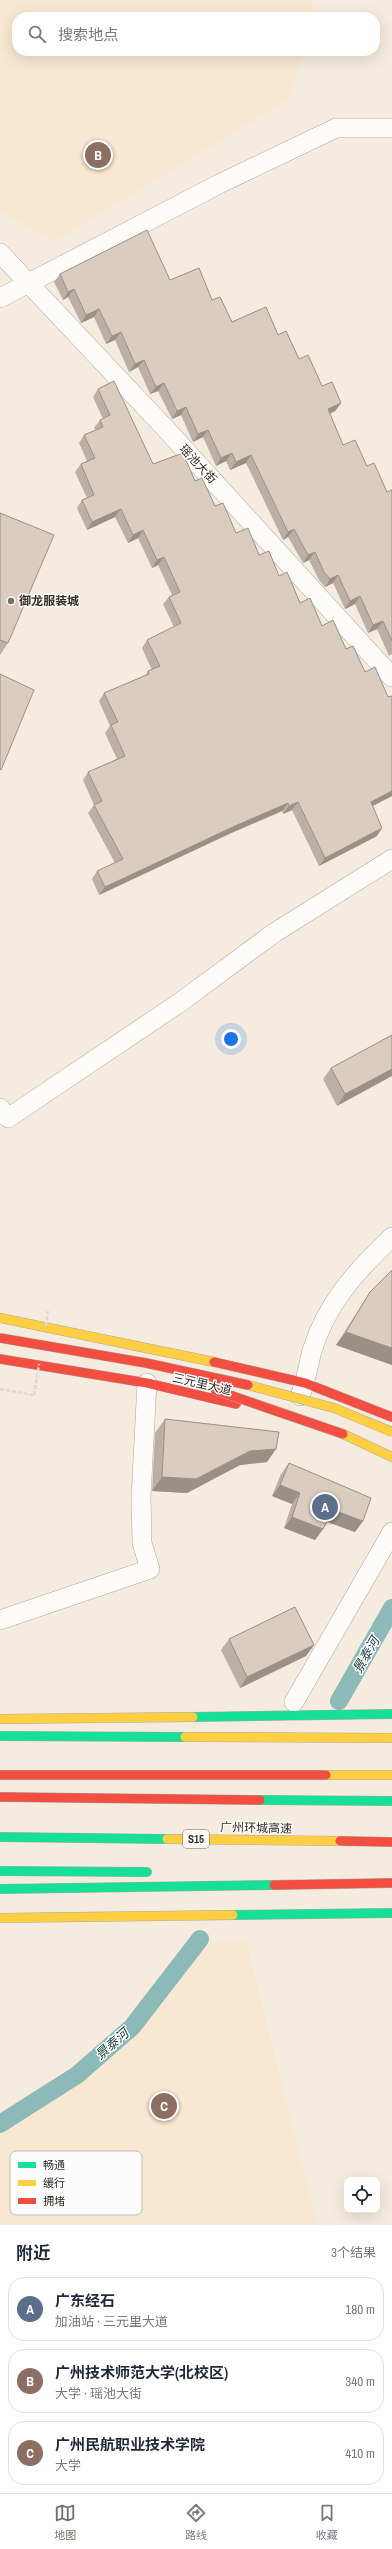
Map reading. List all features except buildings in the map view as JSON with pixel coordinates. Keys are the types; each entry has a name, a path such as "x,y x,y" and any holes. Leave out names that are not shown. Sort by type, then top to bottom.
{"main road":[{"name":"三元里大道","path":"0,1318 173,1352 305,1383 392,1417"},
{"path":"0,1338 86,1352 280,1391 347,1412 392,1432"},
{"path":"86,1352 239,1398 343,1434 392,1458"},
{"name":"三元里大道","path":"0,1359 147,1383 282,1416 344,1438 392,1458"},
{"path":"0,1719 392,1714"},
{"path":"0,1736 392,1738"},
{"path":"0,1775 392,1775"},
{"path":"0,1797 392,1801"},
{"name":"广州环城高速","path":"0,1837 392,1842"},
{"path":"0,1871 159,1872"},
{"path":"0,1889 392,1883"},
{"path":"0,1918 392,1913"}],"street":[{"path":"0,298 219,184 336,128 392,128"},
{"name":"瑶池大街","path":"0,254 165,428 392,677"},
{"path":"0,1108 8,1118 182,1001 274,933 392,859"},
{"path":"282,1416 299,1398 305,1383 312,1352 329,1311 354,1274 392,1237"},
{"path":"0,1620 150,1569 142,1543 141,1497 147,1383"},
{"path":"294,1702 392,1532"}],"path":[{"path":"0,1389 34,1395"}],"shaded area":[{"path":"0,0 312,0 309,12 12,12 12,56 300,56 290,98 55,241 0,212"},
{"path":"246,1940 318,2225 0,2225 0,2131 82,2081 133,2032 200,1944"}],"waterway":[{"name":"景泰河","path":"339,1701 392,1608"},
{"name":"景泰河","path":"0,2124 77,2075 132,2027 200,1939"}],"traffic: fast":[{"path":"193,1717 392,1714"},
{"path":"0,1736 185,1737"},
{"path":"260,1800 392,1801"},
{"path":"0,1837 167,1839"},
{"path":"0,1871 147,1872"},
{"path":"0,1889 274,1885"},
{"path":"233,1915 392,1913"}],"traffic: slow":[{"path":"0,1318 214,1362"},
{"path":"248,1385 334,1408 392,1432"},
{"path":"343,1434 392,1457"},
{"path":"0,1719 193,1717"},
{"path":"185,1737 392,1738"},
{"path":"326,1775 392,1775"},
{"path":"167,1839 340,1841"},
{"path":"0,1918 233,1915"}],"traffic: jam":[{"path":"0,1338 146,1363 248,1385"},
{"path":"0,1359 147,1383 236,1404"},
{"path":"214,1362 305,1383 392,1417"},
{"path":"215,1390 343,1434"},
{"path":"0,1775 326,1775"},
{"path":"0,1797 260,1800"},
{"path":"340,1841 392,1842"},
{"path":"274,1885 392,1883"}],"place":[{"name":"广州技术师范大学(北校区)","path":"98,155"},
{"name":"御龙服装城","path":"11,601"},
{"name":"广东经石","path":"325,1507"},
{"name":"广州民航职业技术学院","path":"164,2106"}]}
